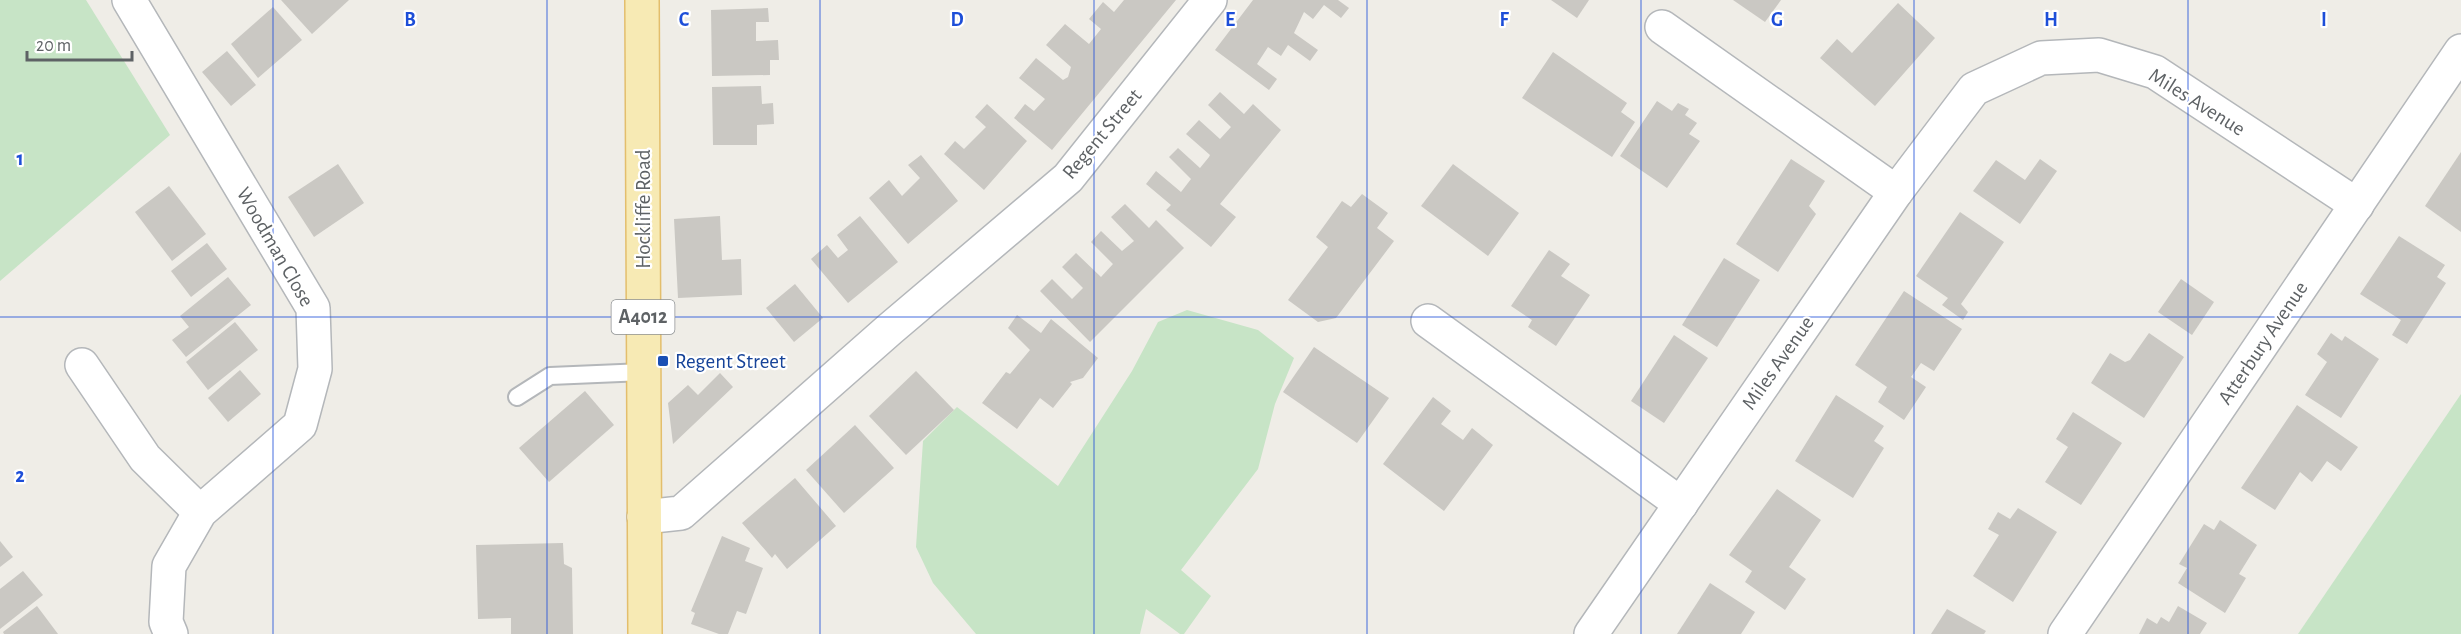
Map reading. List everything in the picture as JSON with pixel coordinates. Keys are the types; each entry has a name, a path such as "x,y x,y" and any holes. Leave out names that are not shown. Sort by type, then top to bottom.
{"main road":[{"name":"Hockliffe Road","path":"642,0 645,634"}],"street":[{"name":"Woodman Close","path":"129,0 313,308 315,369 300,425 200,512 169,566 166,622 171,634"},
{"name":"Regent Street","path":"644,518 681,513 890,329 1068,178 1210,0"},
{"path":"1662,27 1896,192"},
{"name":"Atterbury Avenue","path":"2065,634 2461,51"},
{"name":"Miles Avenue","path":"1591,634 1896,192 1974,89 2042,58 2099,55 2155,72 2357,205"},
{"path":"1428,321 1681,504"},
{"path":"82,365 145,458 200,512"}],"lane":[{"path":"517,397 550,376 644,372"}],"green space":[{"path":"0,0 86,0 170,135 0,281"},
{"path":"1187,310 1258,330 1294,358 1275,404 1258,469 1181,570 1211,596 1184,634 1180,634 1146,609 1140,634 976,634 933,583 916,547 923,441 957,407 1058,486 1132,371 1158,322"},
{"path":"2461,394 2461,634 2298,634"}],"building":[{"path":"281,0 349,0 312,34"},
{"path":"1124,0 1176,0 1052,150 1014,118 1025,104 1034,111 1045,99 1019,78 1036,58 1063,80 1068,77 1071,67 1046,45 1065,24 1089,44 1101,29 1089,19 1103,2 1114,12"},
{"path":"1253,0 1338,0 1349,8 1341,18 1324,5 1313,19 1304,12 1294,33 1318,50 1310,61 1288,45 1281,56 1268,47 1257,64 1277,79 1269,90 1215,50"},
{"path":"1551,0 1589,0 1577,18"},
{"path":"1733,0 1781,0 1765,22"},
{"path":"1898,3 1935,38 1875,106 1820,58 1837,39 1852,53"},
{"path":"273,7 302,40 258,78 231,44"},
{"path":"768,8 769,22 756,22 756,41 778,40 779,60 770,60 770,75 712,76 711,10"},
{"path":"227,51 256,85 231,106 202,72"},
{"path":"1553,52 1627,103 1621,112 1635,122 1612,157 1522,98"},
{"path":"761,86 762,104 773,103 774,124 757,125 757,145 713,145 712,87"},
{"path":"1220,92 1244,114 1253,104 1281,130 1220,204 1236,217 1211,247 1166,210 1171,205 1146,184 1156,171 1181,192 1191,179 1169,157 1178,148 1200,168 1209,157 1210,155 1186,134 1199,120 1220,139 1231,127 1208,105"},
{"path":"1657,101 1672,111 1678,103 1689,109 1685,115 1697,123 1689,134 1700,141 1667,188 1620,156"},
{"path":"987,104 1027,141 984,190 944,154 955,141 964,149 986,127 975,117"},
{"path":"2461,152 2461,232 2425,206"},
{"path":"921,155 958,201 908,244 869,198 889,180 902,196 920,178 908,165"},
{"path":"1791,159 1825,181 1809,206 1816,214 1778,272 1736,244"},
{"path":"2040,159 2057,171 2020,224 1973,191 1996,160 2025,180"},
{"path":"338,164 364,203 314,237 288,197"},
{"path":"1453,164 1519,213 1488,256 1421,206"},
{"path":"169,186 206,234 172,261 135,212"},
{"path":"1362,194 1388,213 1377,228 1394,241 1336,318 1318,322 1288,300 1328,247 1316,237 1342,201 1351,207"},
{"path":"1125,204 1149,228 1156,220 1184,248 1090,342 1040,291 1052,279 1072,299 1083,288 1062,267 1076,253 1101,277 1113,264 1091,242 1101,231 1122,251 1134,241 1111,217"},
{"path":"1960,212 2004,242 1961,304 1968,312 1963,320 1942,305 1948,298 1916,276"},
{"path":"720,216 722,260 741,259 742,295 678,298 674,219"},
{"path":"860,216 898,262 848,303 811,259 827,245 838,258 848,250 837,235"},
{"path":"2399,236 2445,265 2437,277 2446,283 2407,344 2392,335 2401,320 2360,294"},
{"path":"207,243 227,269 191,297 171,271"},
{"path":"1549,250 1570,264 1561,276 1590,295 1556,346 1528,327 1532,320 1511,306"},
{"path":"1724,258 1760,280 1717,347 1682,325"},
{"path":"228,277 251,305 186,357 172,340 189,327 180,316"},
{"path":"2181,279 2214,302 2192,335 2158,312"},
{"path":"795,284 823,318 794,342 766,308"},
{"path":"1904,291 1962,329 1934,371 1921,363 1911,377 1926,387 1904,420 1878,402 1887,387 1855,365"},
{"path":"1017,315 1041,333 1051,319 1098,358 1083,378 1070,382 1072,384 1053,408 1040,398 1017,429 982,403 1006,372 1010,374 1030,350 1008,328"},
{"path":"235,322 258,350 208,390 186,362"},
{"path":"2149,333 2184,357 2144,418 2091,383 2110,353 2125,362 2130,360"},
{"path":"2331,333 2342,341 2345,336 2379,359 2341,418 2305,395 2327,362 2317,354"},
{"path":"1674,335 1708,358 1664,423 1631,401"},
{"path":"1314,347 1389,398 1357,443 1283,392"},
{"path":"240,370 261,394 228,422 208,398"},
{"path":"916,371 954,410 906,455 869,416"},
{"path":"720,373 733,387 673,444 668,403 688,385 698,395"},
{"path":"585,391 614,425 549,482 519,448"},
{"path":"1836,395 1884,426 1874,441 1884,448 1853,498 1795,461"},
{"path":"1433,397 1451,411 1441,424 1463,440 1472,428 1493,445 1444,511 1383,464"},
{"path":"2297,405 2358,447 2341,471 2327,461 2312,482 2300,472 2275,510 2241,488"},
{"path":"2073,412 2122,443 2081,505 2045,482 2068,447 2056,439"},
{"path":"855,425 894,468 844,513 806,470"},
{"path":"795,478 836,526 787,569 775,554 772,558 742,523"},
{"path":"1777,489 1821,520 1789,567 1806,579 1785,610 1745,582 1752,571 1729,555"},
{"path":"2018,508 2057,532 2013,602 1973,576 1999,535 1988,529 1998,512 2010,519"},
{"path":"2220,520 2257,545 2239,574 2246,578 2225,613 2178,583 2187,568 2179,564 2204,524 2214,530"},
{"path":"722,536 750,548 745,561 763,568 746,614 737,611 728,634 719,634 691,624 695,613 691,611"},
{"path":"0,541 13,557 0,567"},
{"path":"563,543 564,564 572,568 573,634 511,634 511,618 478,619 476,545"},
{"path":"23,571 43,595 0,629 0,589"},
{"path":"1710,583 1755,612 1741,634 1677,634"},
{"path":"37,606 58,634 4,634 3,632"},
{"path":"2178,606 2207,623 2200,634 2139,634 2147,618 2157,624 2161,617 2169,622"},
{"path":"1947,609 1986,631 1984,634 1931,634"}],"place":[{"name":"Regent Street","path":"663,361"}]}
